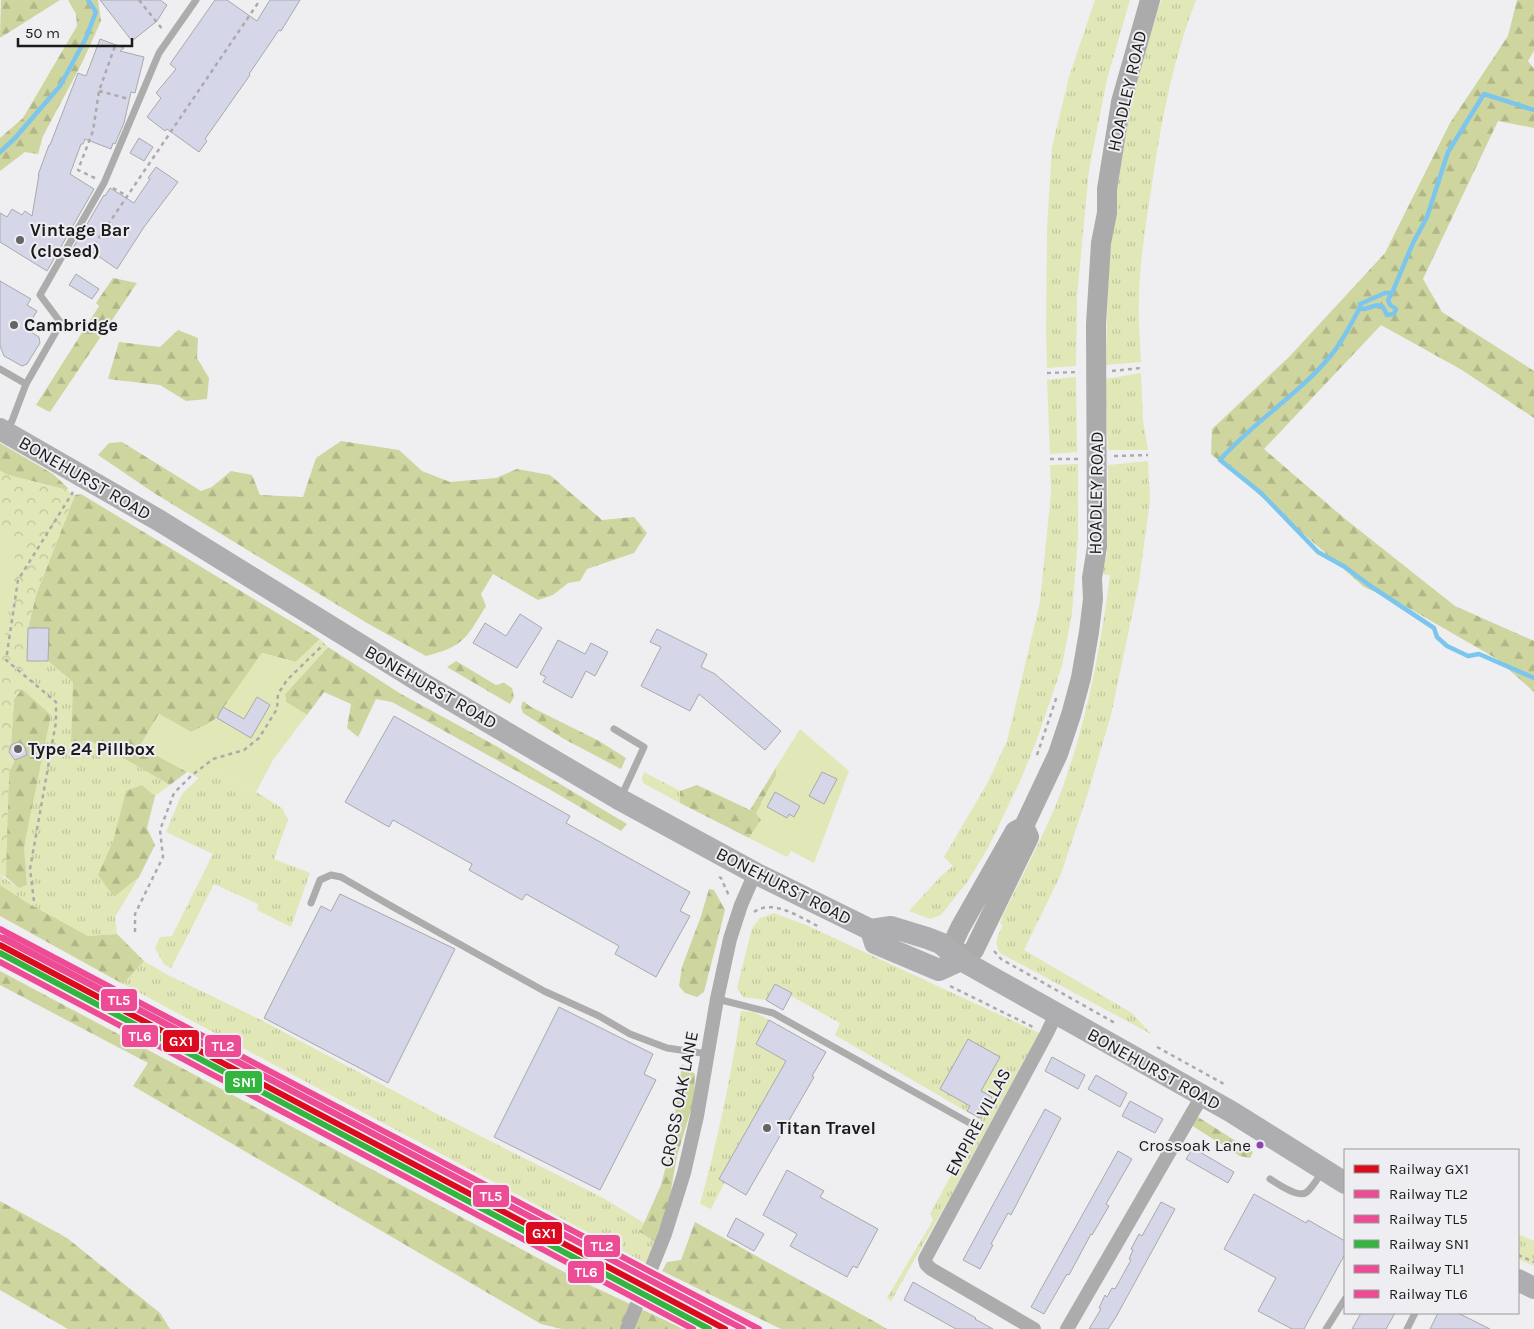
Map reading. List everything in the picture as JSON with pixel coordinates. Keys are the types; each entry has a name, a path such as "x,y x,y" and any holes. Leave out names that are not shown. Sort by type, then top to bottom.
{"main road":[{"name":"BONEHURST ROAD","path":"3,431 160,521 334,630 619,799 755,873 872,930 891,927 940,943 960,960 1052,1024 1202,1096 1344,1182"},
{"path":"1519,1280 1534,1288"}],"street":[{"name":"HOADLEY ROAD","path":"960,960 974,950 1029,837 1024,826 1058,754 1081,678 1089,632 1093,599 1092,578 1097,547 1096,324 1101,243 1107,213 1107,190 1121,102 1150,0"},
{"name":"CROSS OAK LANE","path":"626,1329 664,1234 684,1173 697,1116 717,999 730,940 741,905 755,873"},
{"name":"EMPIRE VILLAS","path":"1034,1329 931,1269 926,1264 925,1259 1052,1024"},
{"path":"1067,1329 1202,1096"}],"lane":[{"path":"3,431 12,421 26,384 61,323 40,295 104,182 159,53 196,0"},
{"path":"0,369 26,384"},
{"path":"614,729 644,747 619,799"},
{"path":"311,903 320,880 331,874 341,877 506,970 599,1016 630,1034 667,1048 708,1054"},
{"path":"717,999 773,1012 975,1126"},
{"path":"1270,1179 1297,1194 1303,1194 1307,1192 1324,1169"},
{"path":"1326,1329 1344,1301"},
{"path":"1407,1329 1415,1314"}],"path":[{"path":"139,0 170,37"},
{"path":"68,246 86,257 260,0"},
{"path":"115,46 99,91 93,131 78,170 104,182 127,196"},
{"path":"99,91 138,101"},
{"path":"34,901 30,868 56,722 56,702 6,660 18,580 73,492 73,486"},
{"path":"135,932 135,914 162,857 160,830 174,793 191,776 213,760 244,750 259,738 277,708 278,694 287,680 328,640 334,630"},
{"path":"1036,757 1059,688"},
{"path":"754,911 775,906 825,930"},
{"path":"993,948 995,954 1001,958 1116,1024"},
{"path":"950,986 1052,1024"},
{"path":"1150,1043 1225,1085"},
{"path":"1519,1255 1534,1262"}],"green space":[{"path":"1,0 60,0 0,38"},
{"path":"68,0 98,0 101,21 82,63 43,136 38,154 25,152 0,171 0,138 23,118 77,26 76,14"},
{"path":"1095,0 1130,0 1107,79 1089,170 1077,296 1076,366 1047,368 1047,229 1052,147 1069,77"},
{"path":"1161,0 1196,0 1181,43 1170,87 1160,132 1148,207 1140,282 1141,362 1106,365 1109,265 1117,179 1132,101"},
{"path":"1517,0 1534,0 1534,51 1528,61 1534,69 1534,128 1498,121 1423,279 1442,312 1534,371 1534,418 1462,370 1381,325 1264,449 1344,518 1455,606 1534,641 1534,692 1497,659 1400,603 1364,587 1211,454 1212,429 1289,357 1385,253 1450,123 1508,36"},
{"path":"113,278 137,283 50,412 36,405 99,306 96,303"},
{"path":"178,330 198,338 197,358 209,378 207,399 186,401 160,385 108,379 119,342 160,347"},
{"path":"1141,373 1143,420 1148,450 1108,450 1105,379"},
{"path":"1076,377 1077,452 1050,454 1047,380"},
{"path":"341,441 399,450 422,471 450,482 496,478 517,469 550,475 602,520 634,517 647,533 634,553 587,569 580,581 568,583 553,595 538,600 493,574 481,594 486,606 469,633 457,644 426,656 367,623 154,493 98,455 109,443 122,442 201,491 212,487 231,471 252,475 260,495 303,497 316,458"},
{"path":"0,443 53,474 68,488 67,490 8,475 0,471"},
{"path":"1148,461 1150,500 1139,582 1111,715 1061,874 1024,950 1132,1013 1151,1034 1000,953 997,946 998,936 1003,925 1000,924 1003,915 1056,805 1075,749 1090,692 1110,575 1098,574 1107,556 1108,465"},
{"path":"1078,464 1078,538 1072,613 1062,666 1021,779 988,848 968,881 941,915 930,919 909,911 941,876 953,866 944,857 988,782 1007,741 1040,602 1051,493 1050,465"},
{"path":"0,471 8,475 67,490 75,495 36,595 28,628 27,661 22,689 14,699 9,752 15,760 9,772 6,877 0,875"},
{"path":"81,494 320,639 296,662 262,653 217,718 191,732 159,714 140,746 187,772 170,785 88,740 76,743 71,742 73,682 48,661 48,628 28,628 36,595 75,495"},
{"path":"0,528 10,535 16,561 0,670"},
{"path":"320,639 328,647 285,694 286,702 307,715 273,760 256,792 208,769 199,778 140,747 159,714 191,732 216,718 262,653 296,662"},
{"path":"328,647 401,694 498,747 627,824 621,831 392,702 376,699 358,737 347,728 351,704 324,692 307,715 286,702 285,694"},
{"path":"27,661 48,661 73,682 71,742 76,743 88,740 170,785 155,796 142,785 126,792 113,841 98,875 114,897 139,877 115,917 117,934 88,936 29,905 0,887 0,875 19,888 27,885 24,847 51,715 22,689"},
{"path":"456,661 496,685 504,683 512,688 514,697 510,704 447,667"},
{"path":"22,689 51,715 24,847 27,885 19,888 6,877 5,868 9,772 15,760 26,754 25,747 19,742 11,745 14,699"},
{"path":"523,701 531,707 599,741 626,758 621,769 564,739 523,713 521,707"},
{"path":"800,729 849,771 814,863 791,851 787,857 749,838 761,820 756,813 776,776 777,766"},
{"path":"777,766 776,776 761,803 761,820 749,838 680,803 680,791 697,785 750,810"},
{"path":"208,769 256,792 282,808 288,820 274,859 310,873 291,927 257,910 258,904 214,884 171,968 164,964 155,948 160,937 172,936 213,854 166,832 182,794"},
{"path":"644,772 680,791 680,803 643,783"},
{"path":"142,785 155,796 147,828 155,845 139,877 114,897 98,875 113,841 126,791"},
{"path":"0,885 29,904 88,936 117,934 144,961 123,984 0,916"},
{"path":"709,889 714,890 725,910 704,992 697,997 685,993 679,986 682,967"},
{"path":"774,913 806,925 1039,1033 948,1201 891,1301 887,1298 933,1220 930,1214 981,1120 835,1035 840,1023 791,996 792,993 776,984 766,1000 743,997 737,988 752,928 760,918"},
{"path":"144,961 603,1198 644,1223 641,1232 655,1242 647,1264 123,984"},
{"path":"0,971 581,1281 684,1329 562,1329 541,1324 133,1086 148,1063 0,985"},
{"path":"741,1011 754,1012 769,1020 756,1044 786,1061 719,1179 725,1182 711,1209 700,1204 724,1108"},
{"path":"682,1064 695,1074 694,1100 677,1156 669,1202 655,1242 640,1232 661,1185 670,1150"},
{"path":"1198,1117 1253,1152 1250,1158 1240,1156 1191,1125"},
{"path":"0,1201 67,1238 160,1313 170,1329 68,1329 0,1290"},
{"path":"695,1222 887,1329 781,1329 662,1271 667,1262 681,1260"},
{"path":"1519,1234 1534,1241 1534,1266 1519,1259"}],"building":[{"path":"100,0 160,0 167,5 157,21 132,41"},
{"path":"215,0 227,0 257,21 270,0 300,0 281,31 279,30 205,139 207,141 199,152 167,129 165,131 147,117 161,98 156,93 176,69 170,64"},
{"path":"100,39 124,48 120,51 144,57 135,93 131,92 124,123 115,144 113,143 111,149 85,139 83,144 81,144 70,174 94,189 47,271 0,242 0,213 7,217 12,209 22,215 25,211 32,216 38,175 49,145 78,73 86,76"},
{"path":"139,138 153,147 144,161 130,153"},
{"path":"156,167 178,182 144,227 117,269 85,247 82,253 73,248 110,188 134,203"},
{"path":"76,274 99,289 92,299 69,285"},
{"name":"Cambridge","path":"0,281 31,299 27,305 37,311 26,329 39,337 40,343 27,364 22,366 4,356 0,346"},
{"path":"520,614 542,628 517,668 473,643 485,623 506,636"},
{"path":"28,628 49,628 48,661 27,661"},
{"path":"657,629 707,654 701,667 715,674 781,731 765,750 699,694 690,711 641,686 661,647 650,642"},
{"path":"558,640 585,654 591,643 608,652 595,676 586,671 572,698 543,682 546,677 540,674"},
{"path":"257,697 270,705 251,738 217,718 223,707 244,719"},
{"path":"394,716 570,816 566,823 690,892 680,911 690,916 656,977 615,954 619,946 526,894 522,900 469,870 472,864 393,820 389,827 345,802"},
{"name":"Type 24 Pillbox","path":"18,742 25,747 27,755 15,760 9,752 11,745"},
{"path":"822,772 837,779 824,804 809,796"},
{"path":"775,792 800,806 794,817 789,814 787,818 767,807"},
{"path":"340,894 455,949 388,1083 264,1018 321,906 331,911"},
{"path":"775,984 792,993 783,1010 766,1000"},
{"path":"559,1007 653,1054 644,1074 656,1080 600,1190 494,1137"},
{"name":"Titan Travel","path":"769,1020 826,1052 812,1076 814,1077 746,1195 719,1179 786,1061 756,1044"},
{"path":"968,1039 1000,1057 981,1091 992,1097 980,1118 967,1111 970,1106 940,1089"},
{"path":"1052,1057 1085,1075 1078,1089 1045,1071"},
{"path":"1096,1075 1127,1093 1120,1107 1088,1089"},
{"path":"1130,1101 1163,1119 1155,1133 1122,1116"},
{"path":"1045,1109 1061,1118 1011,1215 1008,1213 991,1244 993,1245 980,1269 963,1260"},
{"path":"1193,1148 1234,1172 1228,1183 1186,1159"},
{"path":"1118,1151 1132,1159 1106,1204 1109,1206 1044,1314 1031,1307"},
{"path":"787,1170 824,1191 820,1197 878,1229 857,1268 853,1266 847,1277 790,1246 797,1234 763,1215"},
{"path":"1254,1194 1306,1223 1308,1220 1344,1240 1344,1256 1304,1329 1292,1329 1258,1311 1276,1278 1224,1249"},
{"path":"1161,1202 1175,1209 1116,1317 1108,1329 1089,1329 1101,1309 1099,1308 1105,1295 1107,1297 1112,1288 1115,1289 1131,1260 1129,1259 1133,1250 1131,1249 1139,1234 1142,1236"},
{"path":"736,1218 764,1234 754,1251 727,1236"},
{"path":"913,1282 993,1329 956,1329 904,1300"},
{"path":"1360,1314 1394,1314 1386,1329 1352,1329"},
{"path":"1438,1314 1460,1314 1490,1329 1430,1329"}],"waterway":[{"path":"0,152 15,138 60,86 86,38 96,12 88,0"},
{"path":"1392,293 1413,243 1427,217 1448,152 1484,94 1534,110"},
{"path":"1360,308 1364,309 1378,305 1383,307 1387,315 1394,314 1396,309 1390,305 1388,300 1392,293 1385,293 1360,304 1360,308 1332,354 1306,382 1247,433 1220,460 1261,493 1318,552 1345,567 1434,628 1437,637 1447,646 1468,656 1479,654 1534,678"}],"rail line":[{"name":"TL2","path":"0,929 759,1329"},
{"name":"TL5","path":"0,937 743,1329"},
{"name":"TL1","path":"4,938 729,1322"},
{"name":"GX1","path":"0,945 725,1329"},
{"name":"SN1","path":"0,953 709,1329"},
{"name":"TL6","path":"0,962 693,1329"}],"place":[{"name":"Vintage Bar (closed)","path":"20,240"},
{"name":"Cambridge","path":"14,325"},
{"name":"Type 24 Pillbox","path":"18,749"},
{"name":"Titan Travel","path":"767,1128"},
{"name":"Crossoak Lane","path":"1260,1145"}]}
